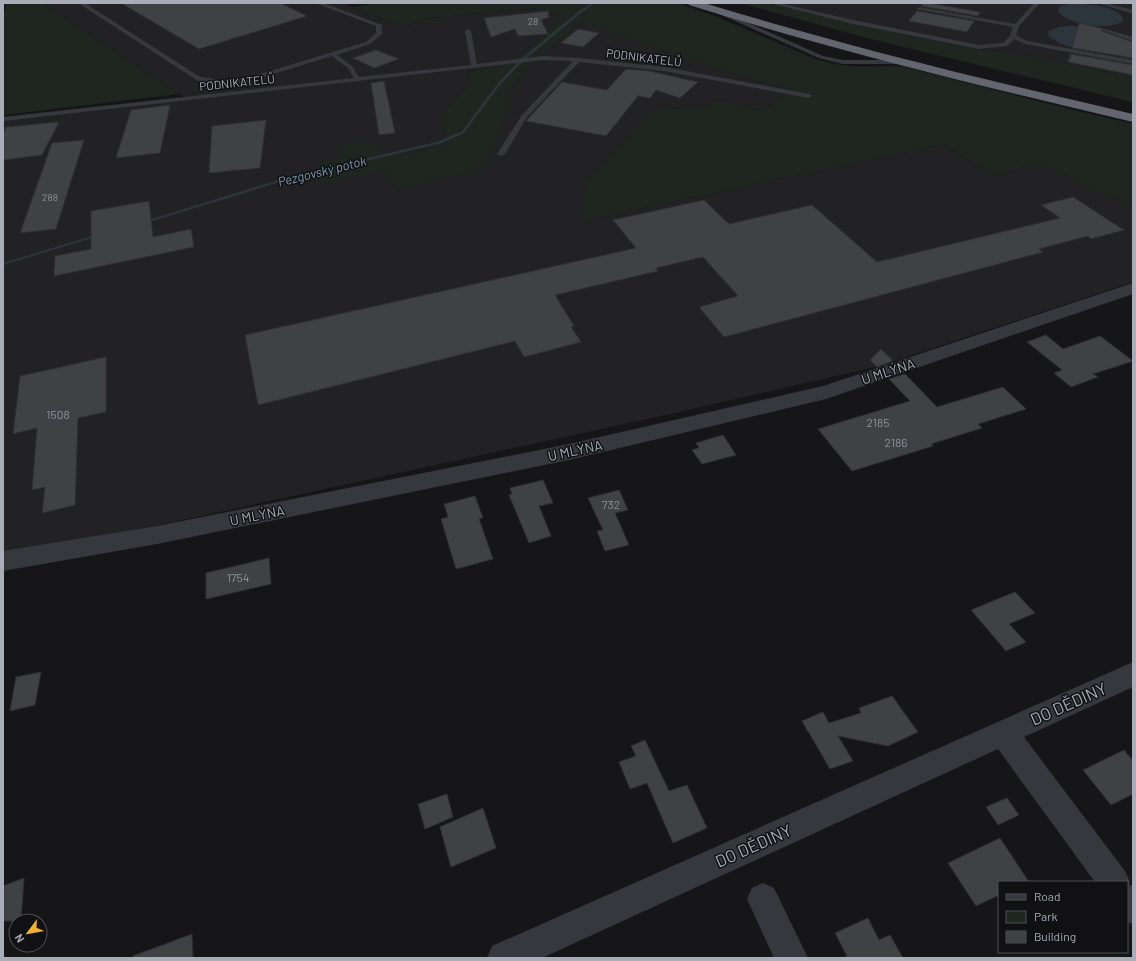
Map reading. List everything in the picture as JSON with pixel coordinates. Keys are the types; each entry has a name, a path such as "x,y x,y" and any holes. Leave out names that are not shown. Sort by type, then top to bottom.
{"highway":[{"path":"693,3 812,39 898,62 1133,118"},
{"path":"726,3 905,53 1067,91"}],"street":[{"name":"U MLÝNA","path":"3,561 164,534 569,452 818,394 1133,288"},
{"name":"DO DĚDINY","path":"504,958 1133,674"},
{"path":"1003,732 1113,881"},
{"path":"763,899 791,958"}],"lane":[{"path":"80,3 198,79 222,82 251,79 333,54 368,43 379,34 379,25 318,3"},
{"path":"772,3 853,22 979,47 1005,45 1013,36 1016,26 1036,3"},
{"path":"1100,3 1132,10"},
{"path":"919,9 1016,26"},
{"path":"1104,29 1133,40"},
{"path":"468,31 474,66"},
{"path":"1013,36 1025,42 1133,62"},
{"path":"333,54 350,67 358,80"},
{"name":"PODNIKATELŮ","path":"3,119 543,58 664,69 809,96"},
{"path":"501,154 524,116 578,60"}],"shaded area":[{"path":"43,3 343,3 402,27 430,18 540,8 554,13 555,19 549,31 505,66 468,71 471,82 443,112 441,120 447,144 394,157 386,151 387,171 396,189 505,96 526,70 581,21 742,77 790,89 765,111 718,100 702,108 654,109 582,221 946,144 982,169 996,175 1036,164 1061,173 1092,190 1122,201 1133,203 1133,282 879,366 675,413 3,559 3,119 185,98"},
{"path":"767,3 1133,3 1133,77 1003,51 977,49 869,27"},
{"path":"1068,4 1082,4 1109,8 1116,11 1121,16 1123,21 1109,26 1079,23 1063,16 1058,11 1059,7"},
{"path":"1059,27 1085,27 1078,49 1061,44 1048,36 1049,31"}],"green space":[{"path":"7,3 43,3 179,94 3,115 3,16"},
{"path":"378,3 677,3 715,16 815,59 834,64 860,67 901,66 1133,124 1133,203 1122,201 1092,190 1061,173 1036,164 996,175 982,169 946,144 582,221 586,183 654,109 702,108 718,100 765,111 790,89 742,77 581,22 526,70 505,96 512,104 486,162 469,173 396,189 387,171 322,184 318,162 338,159 343,144 372,141 394,157 447,144 441,120 443,112 471,82 468,71 505,66 549,31 555,19 554,13 540,8 430,18 402,27 353,7"},
{"path":"740,3 767,3 869,27 977,49 1003,51 1133,77 1133,102 870,39"}],"building":[{"path":"121,3 280,3 307,16 199,49"},
{"path":"923,3 980,12 978,16 921,6"},
{"path":"548,11 549,17 541,20 548,34 518,36 515,29 491,37 484,18"},
{"path":"917,11 974,21 967,32 909,21"},
{"path":"1079,23 1101,28 1102,31 1133,42 1133,58 1072,48"},
{"path":"578,29 599,33 583,47 561,43"},
{"path":"376,50 399,59 374,68 353,58"},
{"path":"1071,54 1133,65 1133,75 1068,62"},
{"path":"626,69 649,71 698,82 680,98 656,90 650,98 638,96 606,136 526,121 562,82 607,90"},
{"path":"384,81 395,133 379,135 371,83"},
{"path":"170,105 160,153 116,158 131,110"},
{"path":"266,120 260,168 209,173 212,126"},
{"path":"59,122 42,155 3,160 3,134 6,127"},
{"path":"84,140 56,229 20,233 52,143"},
{"path":"1073,197 1124,230 1091,239 1088,236 1039,249 1043,252 724,337 699,307 738,296 703,257 656,268 658,271 555,295 574,326 571,327 581,342 524,357 515,341 258,405 245,335 636,248 613,220 704,200 729,224 812,205 877,262 1060,218 1041,205"},
{"path":"149,201 153,237 191,229 194,247 54,276 55,256 91,249 91,211"},
{"path":"1046,335 1063,349 1100,336 1133,361 1093,374 1098,377 1071,387 1054,373 1062,370 1027,342"},
{"path":"881,349 893,361 877,367 870,360"},
{"path":"106,357 106,412 78,418 75,505 42,513 45,487 32,490 37,428 13,434 20,376"},
{"path":"905,374 937,407 1003,387 1026,409 978,424 982,428 931,444 933,446 852,471 818,429 910,401 889,379"},
{"path":"723,435 736,455 702,464 692,450 699,448 696,443"},
{"path":"543,480 553,503 539,506 551,536 529,543 509,495 512,494 510,488"},
{"path":"619,490 628,510 615,513 629,545 605,551 597,531 603,530 588,498"},
{"path":"475,496 483,518 479,519 493,559 456,569 441,519 448,517 444,504"},
{"path":"269,558 271,584 206,599 206,573"},
{"path":"1015,592 1035,613 1009,624 1026,642 1006,651 971,610"},
{"path":"41,672 35,705 10,711 16,677"},
{"path":"892,696 918,732 888,746 838,736 853,761 830,769 802,721 823,712 829,723 861,713 859,708"},
{"path":"645,740 669,791 687,785 707,828 673,843 647,783 630,789 619,762 636,756 631,746"},
{"path":"1124,750 1133,761 1133,794 1111,805 1083,770"},
{"path":"447,794 453,817 425,829 418,804"},
{"path":"1007,798 1019,815 998,825 986,807"},
{"path":"483,808 496,848 451,867 440,827"},
{"path":"1000,838 1028,881 998,881 998,895 976,906 948,863"},
{"path":"24,878 22,913 8,913 8,921 3,921 3,886"},
{"path":"868,918 879,940 890,935 903,958 843,958 847,956 835,933"},
{"path":"192,934 193,958 133,958 133,956"}],"waterway":[{"name":"Pezgovský potok","path":"144,222 289,178 441,142 463,132 499,84 523,59 580,12 594,3"},
{"name":"Pezgovský potok","path":"3,264 97,236"}]}
